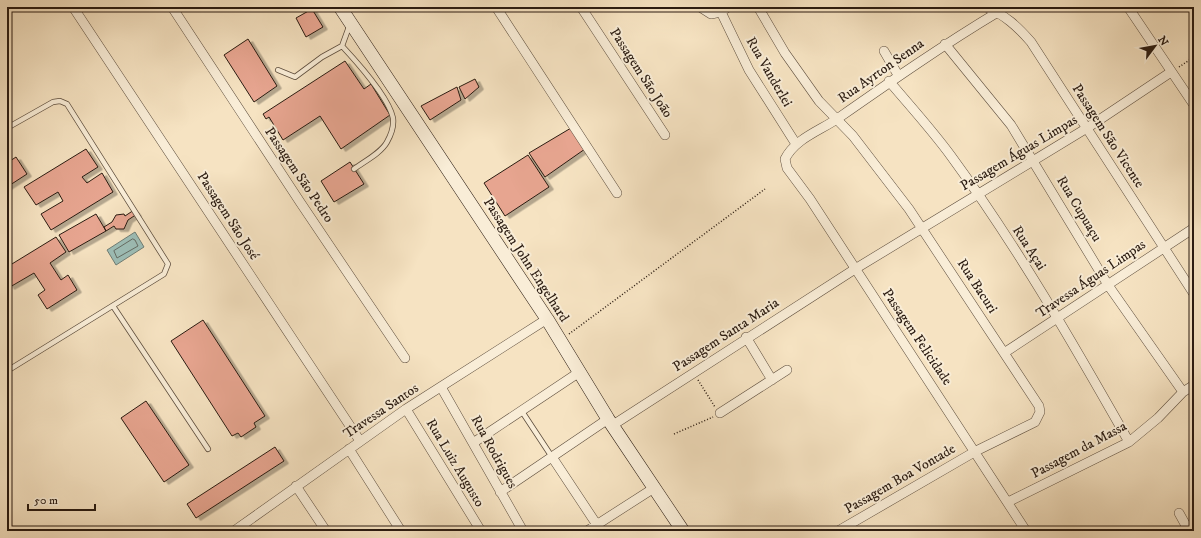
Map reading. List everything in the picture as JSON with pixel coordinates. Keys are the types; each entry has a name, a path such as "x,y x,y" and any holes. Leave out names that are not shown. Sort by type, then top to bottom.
{"main road":[{"name":"Passagem John Engelhard","path":"340,7 546,319 578,373 683,531"}],"street":[{"name":"Passagem São José","path":"73,7 360,441"},
{"name":"Passagem São Pedro","path":"172,7 300,202 405,358"},
{"path":"496,7 617,193"},
{"name":"Passagem São João","path":"581,7 665,135"},
{"name":"Rua Vanderlei","path":"700,7 711,14 724,9 749,70 796,144"},
{"path":"758,7 785,53 819,101 836,119"},
{"name":"Passagem São Vicente","path":"986,7 998,12 1014,23 1031,42 1194,294"},
{"path":"1128,7 1194,105"},
{"name":"Rua Ayrton Senna","path":"785,159 790,150 796,144 836,119 889,81 998,12"},
{"name":"Rua Cupuaçu","path":"946,44 1011,125 1108,285 1183,392"},
{"path":"884,51 898,76"},
{"name":"Passagem Águas Limpas","path":"855,269 922,228 947,215 978,194 1087,128 1171,72"},
{"name":"Rua Açai","path":"889,81 950,155 978,194 1058,319 1129,442"},
{"name":"Rua Bacuri","path":"836,119 853,136 922,228 1039,406 1040,412 1035,422 976,451"},
{"name":"Passagem Felicidade","path":"785,159 787,168 810,198 855,269 976,451 1026,531"},
{"name":"Travessa Águas Limpas","path":"1004,353 1058,319 1163,247 1194,228"},
{"name":"Passagem Santa Maria","path":"500,492 610,422 693,373 746,337 855,269"},
{"name":"Travessa Santos","path":"234,531 406,409 546,319"},
{"path":"746,337 772,380"},
{"path":"720,413 787,370"},
{"path":"473,443 578,373"},
{"name":"Passagem da Massa","path":"1008,502 1129,442 1158,418 1183,392 1194,385"},
{"name":"Rua Rodrigues","path":"441,387 523,531"},
{"name":"Rua Luiz Augusto","path":"406,409 480,531"},
{"path":"349,449 401,531"},
{"name":"Passagem Boa Vontade","path":"838,531 976,451"},
{"path":"552,458 599,528"},
{"path":"296,486 326,531"},
{"path":"587,531 599,528 654,488"},
{"path":"1179,512 1189,531"},
{"path":"246,523 251,531"}],"lane":[{"path":"278,70 295,77 322,57 342,46 350,23"},
{"path":"342,46 372,81 391,110 393,120 392,130 387,142 379,151 354,169"},
{"path":"7,128 53,102 60,101 67,104 166,258 168,266 164,274 7,371"},
{"path":"113,306 208,449"},
{"path":"521,410 552,458"}],"path":[{"path":"1171,72 1194,57"},
{"path":"559,341 765,189"},
{"path":"674,434 720,413 693,373"}],"water":[{"path":"135,232 144,247 116,265 107,250"}],"building":[{"path":"312,9 323,27 306,37 296,18"},
{"path":"248,39 277,86 254,102 224,55"},
{"path":"345,61 364,89 371,84 390,115 341,149 320,116 283,140 269,117 266,119 263,114"},
{"path":"475,79 479,87 465,99 459,87"},
{"path":"457,87 461,100 430,120 421,106"},
{"path":"571,128 585,149 545,177 529,153"},
{"path":"86,149 98,167 82,177 87,183 102,173 113,192 51,230 41,214 63,201 58,192 36,205 24,187"},
{"path":"528,155 549,187 505,216 484,183"},
{"path":"16,157 27,174 7,187 7,163"},
{"path":"350,162 364,184 334,202 321,181"},
{"path":"134,210 137,214 128,220 124,229 116,229 114,226 106,231 104,227 112,222 116,215 124,214 125,216"},
{"path":"96,214 106,231 69,252 59,235"},
{"path":"56,237 66,252 50,263 61,280 68,275 77,290 47,309 38,295 45,290 34,273 10,287 7,282 7,267"},
{"path":"203,320 265,416 254,423 256,427 241,437 238,433 232,436 171,341"},
{"path":"146,401 189,465 164,482 121,418"},
{"path":"275,447 284,461 196,518 187,504"}]}
